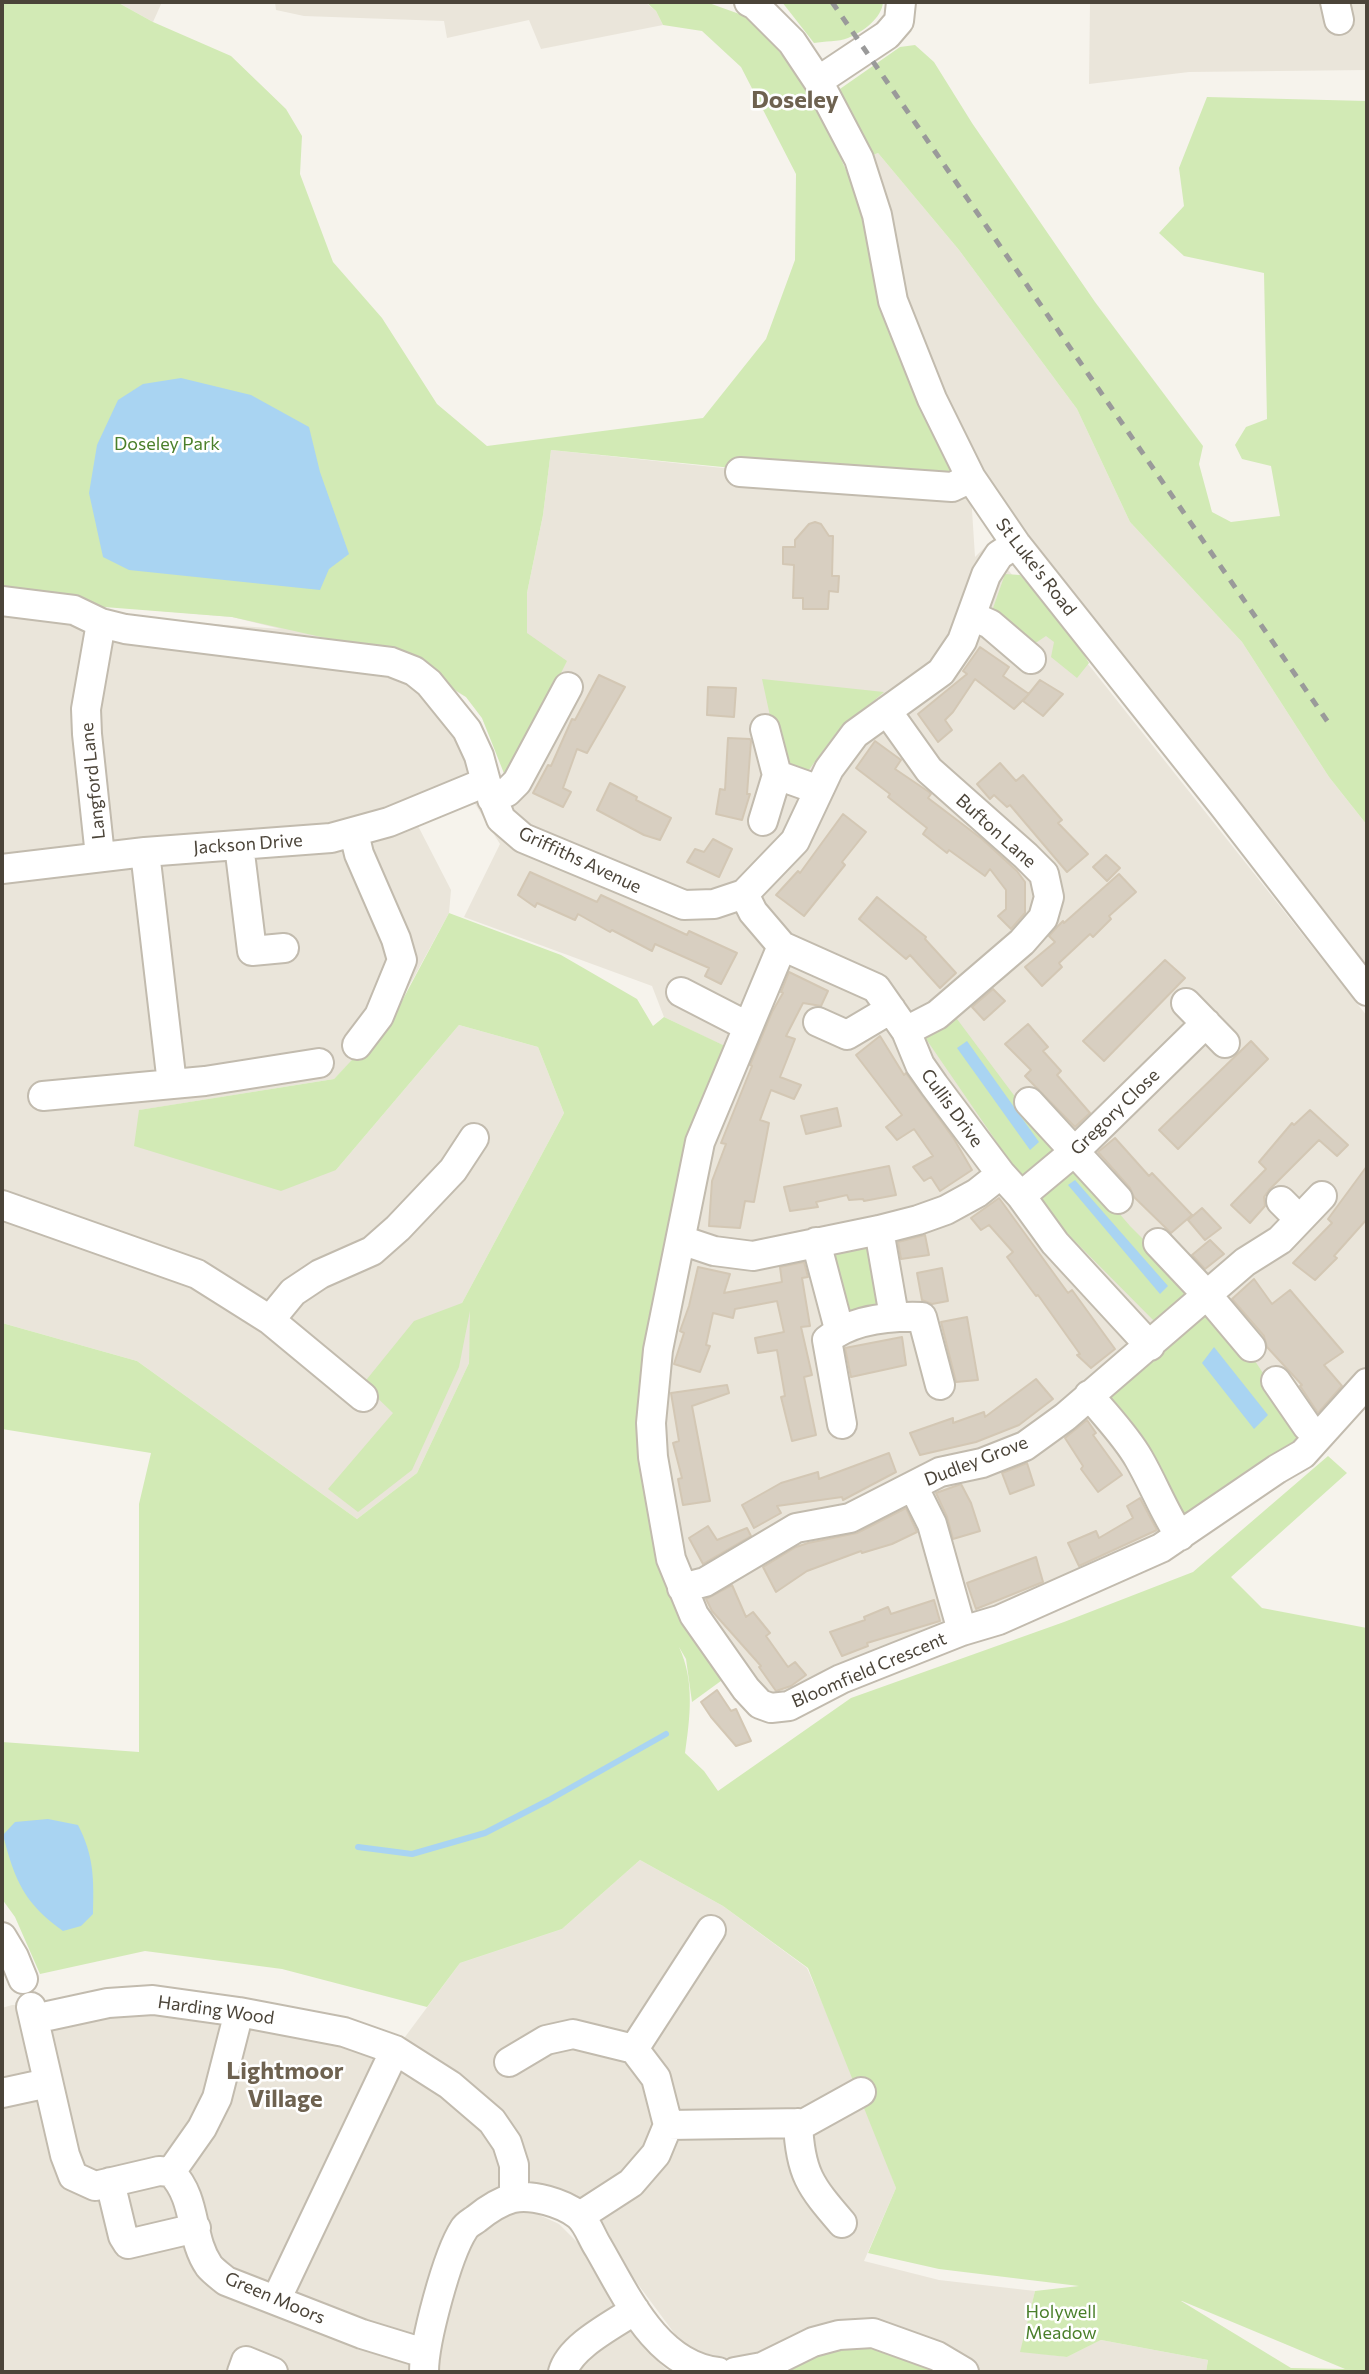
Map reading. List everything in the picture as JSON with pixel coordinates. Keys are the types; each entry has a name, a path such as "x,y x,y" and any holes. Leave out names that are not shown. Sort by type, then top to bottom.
{"street":[{"name":"St Luke's Road","path":"749,2 792,42 818,81 859,159 877,215 893,301 932,399 971,478 1016,544 1198,772 1367,991"},
{"path":"818,81 887,35 899,22 901,2"},
{"path":"740,472 952,487 971,478"},
{"name":"Griffiths Avenue","path":"8,602 74,610 101,623 125,629 391,662 414,671 429,683 467,730 502,819 523,838 684,905 714,904 744,894 795,841 829,769 855,734 941,672 962,641 986,575 999,555 1016,544"},
{"path":"972,616 990,624 1031,659"},
{"name":"Langford Lane","path":"100,856 86,709 101,623"},
{"name":"Jackson Drive","path":"2,869 100,856 331,838 489,790 507,792 517,782 568,687"},
{"name":"Bufton Lane","path":"818,1022 847,1035 898,1020 936,1016 1023,942 1043,918 1049,897 1044,874 929,770 887,711"},
{"path":"763,821 777,775 765,729"},
{"path":"777,775 819,790"},
{"path":"354,833 359,854 396,939 402,960 379,1016 357,1045"},
{"path":"239,845 252,951 284,948"},
{"path":"145,852 172,1084"},
{"name":"Cullis Drive","path":"744,894 753,912 782,946 876,988 898,1020 920,1065 1001,1174 1021,1196 1055,1243 1150,1346"},
{"name":"Bloomfield Crescent","path":"782,946 701,1142 658,1349 651,1423 653,1457 671,1559 682,1588 694,1615 746,1689 760,1704 771,1708 789,1706 841,1679 962,1631 999,1620 1161,1548 1303,1454 1367,1383"},
{"path":"681,992 747,1027"},
{"name":"Gregory Close","path":"1021,1196 1216,1033 1186,1003"},
{"path":"43,1096 172,1084 319,1063"},
{"path":"1029,1102 1118,1199"},
{"path":"270,1320 293,1292 320,1274 372,1251 398,1228 453,1170 474,1138"},
{"path":"681,1240 714,1251 753,1256 918,1220 946,1210 977,1193 1001,1174"},
{"name":"Dudley Grove","path":"682,1588 705,1582 796,1528 850,1518 940,1472 982,1463 1025,1446 1065,1417 1088,1395 1150,1346 1245,1262 1280,1240 1290,1210 1322,1196"},
{"path":"2,1205 197,1274 270,1320 363,1397"},
{"path":"879,1230 894,1316"},
{"path":"816,1242 839,1329"},
{"path":"1158,1243 1251,1346"},
{"path":"842,1424 827,1340 839,1329 894,1316 922,1317 940,1385"},
{"path":"1276,1381 1307,1426 1318,1437"},
{"path":"1088,1395 1140,1460 1165,1513 1180,1536"},
{"path":"913,1486 932,1524 962,1631"},
{"path":"634,2049 711,1930"},
{"path":"2,1937 23,1979"},
{"name":"Harding Wood","path":"48,2083 32,2013 153,2000 239,2012 344,2032 395,2050 450,2085 492,2121 507,2143 514,2165 514,2198"},
{"path":"2,2093 48,2083 72,2176 95,2186 159,2171 172,2172 202,2129 217,2098 239,2012"},
{"path":"509,2062 546,2040 573,2034 634,2049 656,2078 668,2125 656,2154 631,2183 580,2216"},
{"path":"276,2300 395,2050"},
{"path":"668,2125 805,2123 861,2092"},
{"path":"798,2123 800,2155 804,2168 819,2196 842,2223"},
{"name":"Green Moors","path":"172,2172 182,2183 188,2196 202,2253 210,2268 226,2281 362,2334 424,2362"},
{"path":"110,2182 123,2236 128,2244 196,2228"},
{"path":"424,2362 449,2262 464,2228 489,2208 514,2198 538,2199 557,2204 580,2216 635,2310 658,2340 678,2360 704,2371 718,2372"},
{"path":"563,2372 564,2367 584,2344 635,2310"},
{"path":"735,2372 762,2367 813,2342 839,2335 873,2333 937,2356 964,2372"},
{"path":"242,2372 246,2361 273,2372"}],"shaded area":[{"path":"117,2 162,2 153,22"},
{"path":"275,2 645,2 656,11 663,25 541,49 529,20 447,38 444,21 304,16 276,10"},
{"path":"1090,2 1367,2 1367,70 1189,72 1089,84"},
{"path":"2,33 228,118 527,632 527,593 543,515 551,450 971,494 975,557 987,545 1092,669 1367,1016 1367,1393 1160,1562 766,1713 646,1503 674,1186 724,1046 664,1017 652,986 464,917 500,844 472,799 417,824 451,890 449,913 389,1023 334,1079 140,1110 336,1170 459,1025 538,1047 564,1113 462,1303 471,1312 469,1363 417,1473 357,1519 137,1361 2,1323","holes":["89,605 232,617 281,629 121,617","457,692 466,697 482,718 500,759 505,784"]},
{"path":"878,153 959,250 1077,409 1130,522 1242,642 1329,777 1367,825 1367,969 1301,882 1118,659 975,462 912,316 868,157"},
{"path":"640,1860 723,1906 807,1968 861,2092 896,2188 864,2261 939,2280 1035,2291 1021,2351 1067,2357 1101,2340 1208,2360 1206,2372 949,2372 899,2331 726,2358 686,2349 608,2244 579,2199 512,2183 465,2209 433,2272 412,2372 2,2370 2,2008 12,2005 62,2004 402,2041 460,1963 562,1929"},
{"path":"524,2208 559,2224 587,2252 638,2341 669,2372 432,2372 469,2240 488,2220"}],"green space":[{"name":"Doseley Park","path":"2,2 117,2 153,22 231,56 286,109 302,136 300,174 333,262 382,318 437,404 487,446 703,418 766,339 795,260 796,174 741,67 702,31 663,25 656,11 646,2 706,2 745,16 778,50 813,95 860,202 882,303 953,477 793,474 551,450 543,515 527,593 527,633 567,661 507,781 482,718 466,697 401,655 232,617 2,599"},
{"path":"782,2 883,2 879,14 860,32 844,39 814,43"},
{"path":"915,45 934,62 972,123 1095,302 1203,446 1199,464 1212,512 1231,522 1280,516 1271,466 1242,459 1235,445 1246,427 1267,419 1264,273 1184,256 1159,233 1184,206 1179,168 1207,97 1367,101 1367,825 1329,777 1242,642 1130,522 1077,409 959,250 878,153 868,157 837,91 900,47"},
{"path":"1005,574 1020,575 1067,628 1089,663 1077,678 1051,657 1054,642 1046,636 1027,644 992,611"},
{"path":"762,679 884,692 836,733 808,771 780,762"},
{"name":"Holywell Meadow","path":"449,913 561,955 637,999 653,1026 664,1017 725,1046 684,1178 646,1442 725,1678 692,1702 686,1659 679,1647 689,1686 690,1713 685,1753 704,1771 718,1791 851,1698 1064,1622 1193,1572 1328,1456 1347,1473 1231,1577 1262,1608 1367,1628 1367,2372 1206,2372 1208,2360 1101,2340 1067,2357 1020,2352 1035,2291 1079,2286 939,2269 868,2253 896,2188 808,1968 723,1906 640,1860 562,1929 460,1963 427,2007 282,1969 145,1951 40,1974 15,1917 2,1899 2,1742 139,1752 139,1504 151,1453 2,1429 2,1323 137,1361 357,1519 417,1473 469,1363 470,1311 459,1367 412,1470 358,1512 328,1489 393,1413 363,1384 414,1321 462,1303 564,1113 538,1047 459,1025 336,1170 281,1191 134,1146 139,1110 334,1079 395,1014","holes":["1181,2301 1345,2369 1291,2368"]},
{"path":"954,1015 1019,1102 1064,1148 1031,1180 1018,1173 924,1036"},
{"path":"1076,1163 1130,1226 1196,1292 1159,1326 1050,1216 1041,1200"},
{"path":"878,1242 887,1298 877,1310 849,1312 841,1304 830,1253"},
{"path":"1212,1308 1253,1358 1304,1435 1185,1516 1148,1449 1109,1397"},
{"path":"860,2347 935,2361 931,2372 786,2372 821,2355"}],"water":[{"path":"181,378 251,395 309,427 320,472 349,554 329,569 320,590 129,570 103,557 89,493 97,445 118,400 143,384"},
{"path":"967,1041 1039,1142 1030,1150 957,1048"},
{"path":"1075,1180 1168,1286 1160,1294 1068,1185"},
{"path":"1214,1347 1268,1415 1254,1429 1202,1363"},
{"path":"48,1819 78,1825 92,1868 93,1914 81,1926 63,1931 39,1911 23,1890 3,1835 15,1822"}],"building":[{"path":"809,524 821,524 829,536 833,536 832,576 839,576 838,592 829,591 828,609 803,609 803,598 793,598 794,565 783,564 783,547 795,547 795,540"},
{"path":"980,647 1009,667 1003,676 1029,694 1014,709 975,679 945,720 952,730 938,742 918,714 967,674 963,671"},
{"path":"599,675 625,687 587,753 577,749 563,788 571,792 563,807 533,793 548,765 551,766 572,719 575,720"},
{"path":"1040,680 1063,694 1043,716 1023,701"},
{"path":"708,687 736,688 734,717 707,715"},
{"path":"728,738 751,741 747,794 750,794 742,820 716,814 720,789 725,790"},
{"path":"875,741 901,760 895,769 929,792 931,794 928,798 982,839 1017,871 1025,882 1025,913 1011,929 998,916 1006,909 1006,890 990,869 985,876 949,850 947,853 923,834 927,828 856,768"},
{"path":"1000,763 1016,781 1023,775 1062,820 1058,823 1088,854 1067,872 1010,805 1007,807 994,795 990,799 977,784"},
{"path":"610,783 671,818 660,840 644,835 597,810"},
{"path":"843,814 866,832 842,862 845,865 804,916 776,895 798,871 800,873"},
{"path":"713,839 732,849 719,877 687,862 695,849 704,852"},
{"path":"1106,855 1120,868 1107,881 1093,867"},
{"path":"530,872 597,902 601,895 687,935 689,931 737,953 721,984 705,976 709,968 655,944 652,951 578,914 575,920 537,903 535,907 518,895"},
{"path":"1119,874 1136,892 1109,916 1111,919 1093,937 1090,934 1059,963 1062,967 1042,986 1025,967 1055,942 1049,936 1063,921 1064,923"},
{"path":"877,897 926,937 956,973 940,988 910,955 906,959 859,919"},
{"path":"1165,960 1185,978 1104,1061 1083,1041"},
{"path":"789,972 828,991 821,1006 803,1003 786,1036 795,1039 780,1077 801,1085 794,1099 771,1090 760,1120 769,1123 754,1202 745,1201 740,1228 709,1226 712,1181 726,1144 721,1143 752,1066 750,1065 783,993 781,992"},
{"path":"993,989 1005,1001 984,1020 972,1007"},
{"path":"1028,1024 1048,1047 1043,1051 1061,1071 1057,1075 1090,1113 1075,1127 1025,1076 1031,1070 1005,1044"},
{"path":"880,1036 904,1075 906,1073 954,1139 972,1170 940,1191 931,1177 924,1181 913,1167 933,1156 914,1129 897,1140 886,1127 902,1115 856,1055"},
{"path":"1251,1041 1268,1059 1178,1149 1159,1130"},
{"path":"837,1108 841,1126 806,1134 801,1116"},
{"path":"1310,1110 1348,1145 1337,1156 1319,1140 1269,1190 1264,1197 1265,1206 1250,1223 1231,1205 1266,1169 1259,1162 1292,1123 1294,1125"},
{"path":"1115,1138 1149,1176 1152,1173 1192,1215 1171,1233 1134,1197 1130,1188 1098,1152"},
{"path":"889,1166 896,1195 864,1201 849,1200 847,1195 816,1202 818,1207 790,1211 784,1187"},
{"path":"1367,1166 1367,1219 1334,1256 1337,1258 1315,1280 1293,1263 1332,1223 1328,1219"},
{"path":"999,1198 1068,1293 1072,1290 1115,1349 1091,1368 1077,1355 1080,1354 1007,1257 1013,1252 989,1225 981,1230 971,1218"},
{"path":"1202,1208 1221,1228 1205,1240 1188,1220"},
{"path":"925,1235 929,1255 901,1259 898,1242"},
{"path":"1210,1240 1224,1254 1205,1269 1192,1255"},
{"path":"804,1262 808,1277 802,1278 810,1326 801,1327 812,1375 804,1377 816,1435 792,1441 781,1397 785,1396 777,1350 758,1353 755,1338 784,1332 777,1301 735,1309 733,1318 713,1313 706,1345 710,1346 700,1372 674,1364 684,1333 680,1331 698,1267 730,1274 724,1293 782,1282 780,1267"},
{"path":"942,1268 948,1301 932,1304 922,1300 917,1273"},
{"path":"1254,1279 1272,1304 1290,1290 1343,1352 1324,1365 1342,1386 1318,1413 1300,1386 1302,1385 1267,1347 1264,1336 1232,1299"},
{"path":"967,1317 978,1380 956,1382 941,1322"},
{"path":"902,1337 906,1365 851,1377 845,1348"},
{"path":"1036,1379 1053,1399 1019,1425 976,1442 920,1455 910,1433 953,1418 953,1423 984,1412 985,1417"},
{"path":"727,1385 729,1393 692,1406 710,1501 683,1505 678,1479 682,1478 673,1443 679,1441 671,1393"},
{"path":"1087,1420 1096,1433 1093,1435 1122,1475 1098,1492 1081,1469 1083,1466 1065,1438"},
{"path":"889,1453 896,1472 843,1500 842,1497 777,1506 781,1513 754,1528 742,1505 781,1483 818,1472 819,1479"},
{"path":"1027,1463 1034,1485 1010,1494 1002,1473"},
{"path":"961,1484 971,1503 980,1531 953,1539 936,1493"},
{"path":"1140,1498 1157,1530 1079,1566 1068,1543 1096,1531 1099,1538 1133,1518 1127,1506"},
{"path":"906,1508 917,1532 892,1544 862,1553 861,1551 807,1571 776,1592 763,1567 796,1547 857,1533"},
{"path":"708,1526 717,1540 747,1528 751,1536 703,1564 689,1538"},
{"path":"1036,1557 1043,1582 976,1609 967,1583"},
{"path":"732,1585 746,1617 753,1612 770,1633 766,1636 788,1667 795,1662 806,1675 791,1686 776,1691 759,1667 761,1666 712,1611 706,1599"},
{"path":"934,1600 940,1621 867,1643 868,1646 842,1656 830,1632 865,1620 864,1617 888,1607 891,1614"},
{"path":"717,1690 731,1711 736,1709 751,1741 736,1746 701,1702"}],"waterway":[{"path":"358,1847 412,1854 485,1833 666,1734"}],"railway":[{"path":"832,2 1332,728"}],"district":[{"name":"Doseley","path":"795,100"},
{"name":"Lightmoor Village","path":"285,2085"}]}
